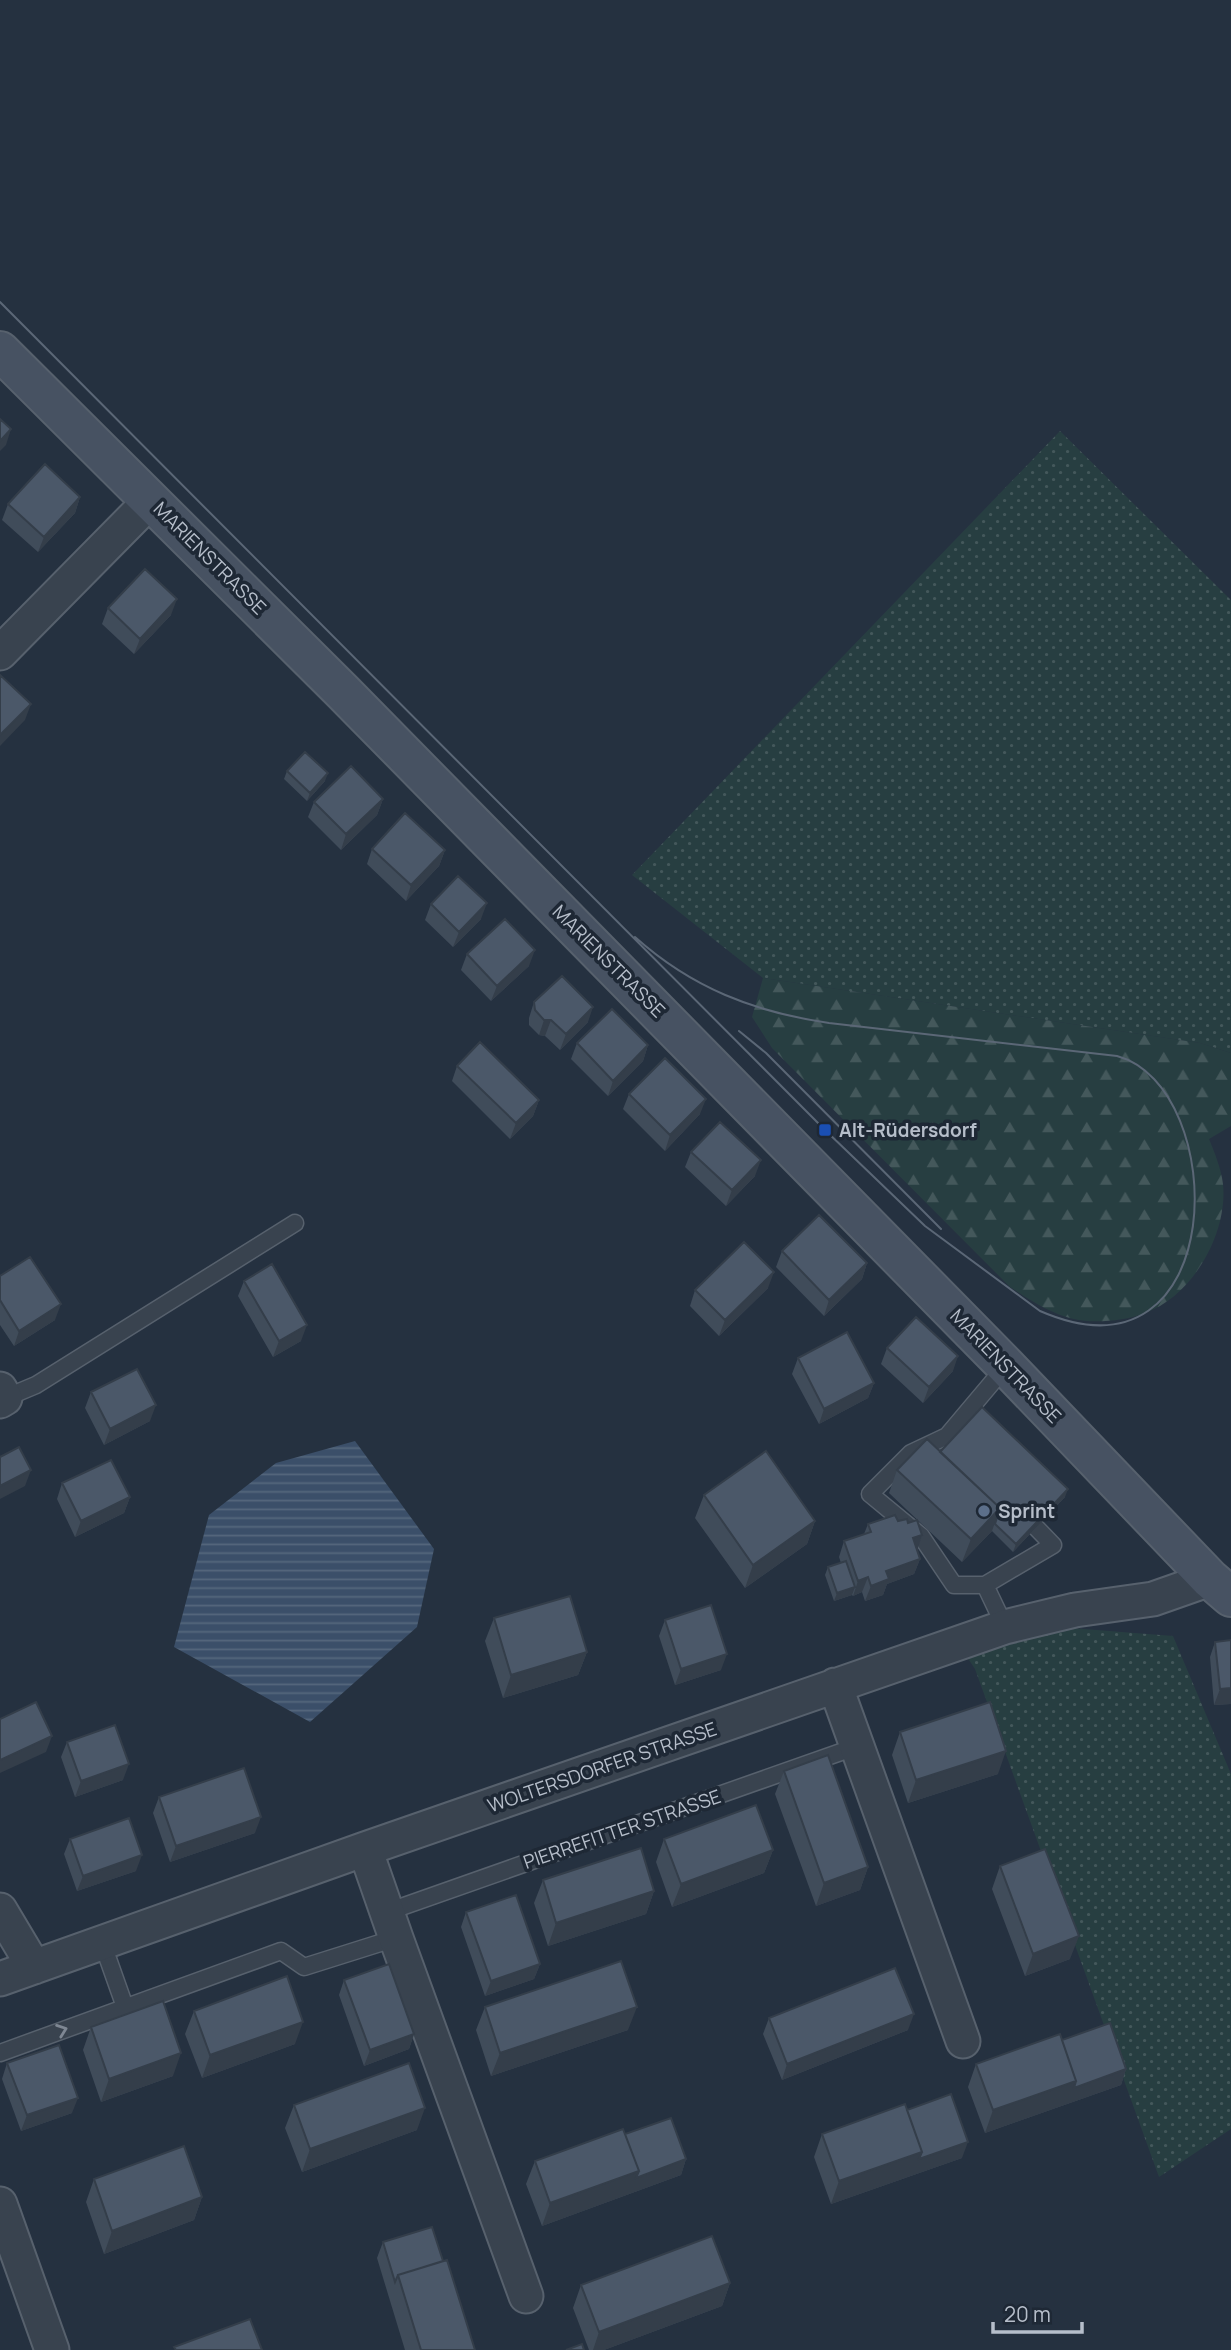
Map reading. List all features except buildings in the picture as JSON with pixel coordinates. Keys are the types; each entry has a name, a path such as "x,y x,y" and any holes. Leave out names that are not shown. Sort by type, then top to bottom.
{"street":[{"name":"MARIENSTRASSE","path":"0,351 343,692 1006,1366 1220,1588"},
{"path":"0,653 151,500"},
{"name":"WOLTERSDORFER STRASSE","path":"0,1979 1005,1627 1075,1610 1220,1588"},
{"path":"835,1685 963,2041"},
{"path":"365,1849 526,2296"},
{"path":"0,1910 34,1967"},
{"path":"0,2204 52,2350"}],"lane":[{"path":"2,1396 36,1385 295,1223"},
{"path":"1006,1366 947,1436 911,1453 870,1494 921,1536 954,1585 985,1585 1054,1545 1015,1505"},
{"path":"947,1436 976,1466"},
{"path":"985,1585 1005,1627"},
{"name":"PIERREFITTER STRASSE","path":"125,2007 281,1951 304,1967 391,1925 858,1746"},
{"path":"0,2053 125,2007 102,1942"}],"green space":[{"path":"1060,431 1231,600 1231,1053 1200,1043 763,978 632,875"},
{"path":"763,978 1200,1043 1231,1053 1231,1126 1209,1139 1223,1184 1220,1222 1204,1260 1192,1278 1162,1305 1124,1319 1102,1321 1066,1317 1010,1287 772,1048 752,1017"},
{"path":"1058,1627 1173,1636 1231,1774 1231,2129 1159,2177 975,1669 965,1654"}],"water":[{"path":"355,1441 434,1549 417,1627 310,1722 174,1647 209,1515 276,1463"}],"tram line":[{"path":"0,302 825,1130 925,1226 1040,1311 1103,1325 1149,1311 1178,1275 1193,1226 1193,1172 1180,1121 1154,1079 1117,1056 829,1023 775,1012 702,984 657,955 635,937"},
{"path":"739,1031 766,1053 941,1229"}],"place":[{"name":"Alt-Rüdersdorf","path":"825,1130"},
{"name":"Sprint","path":"984,1511"}]}
